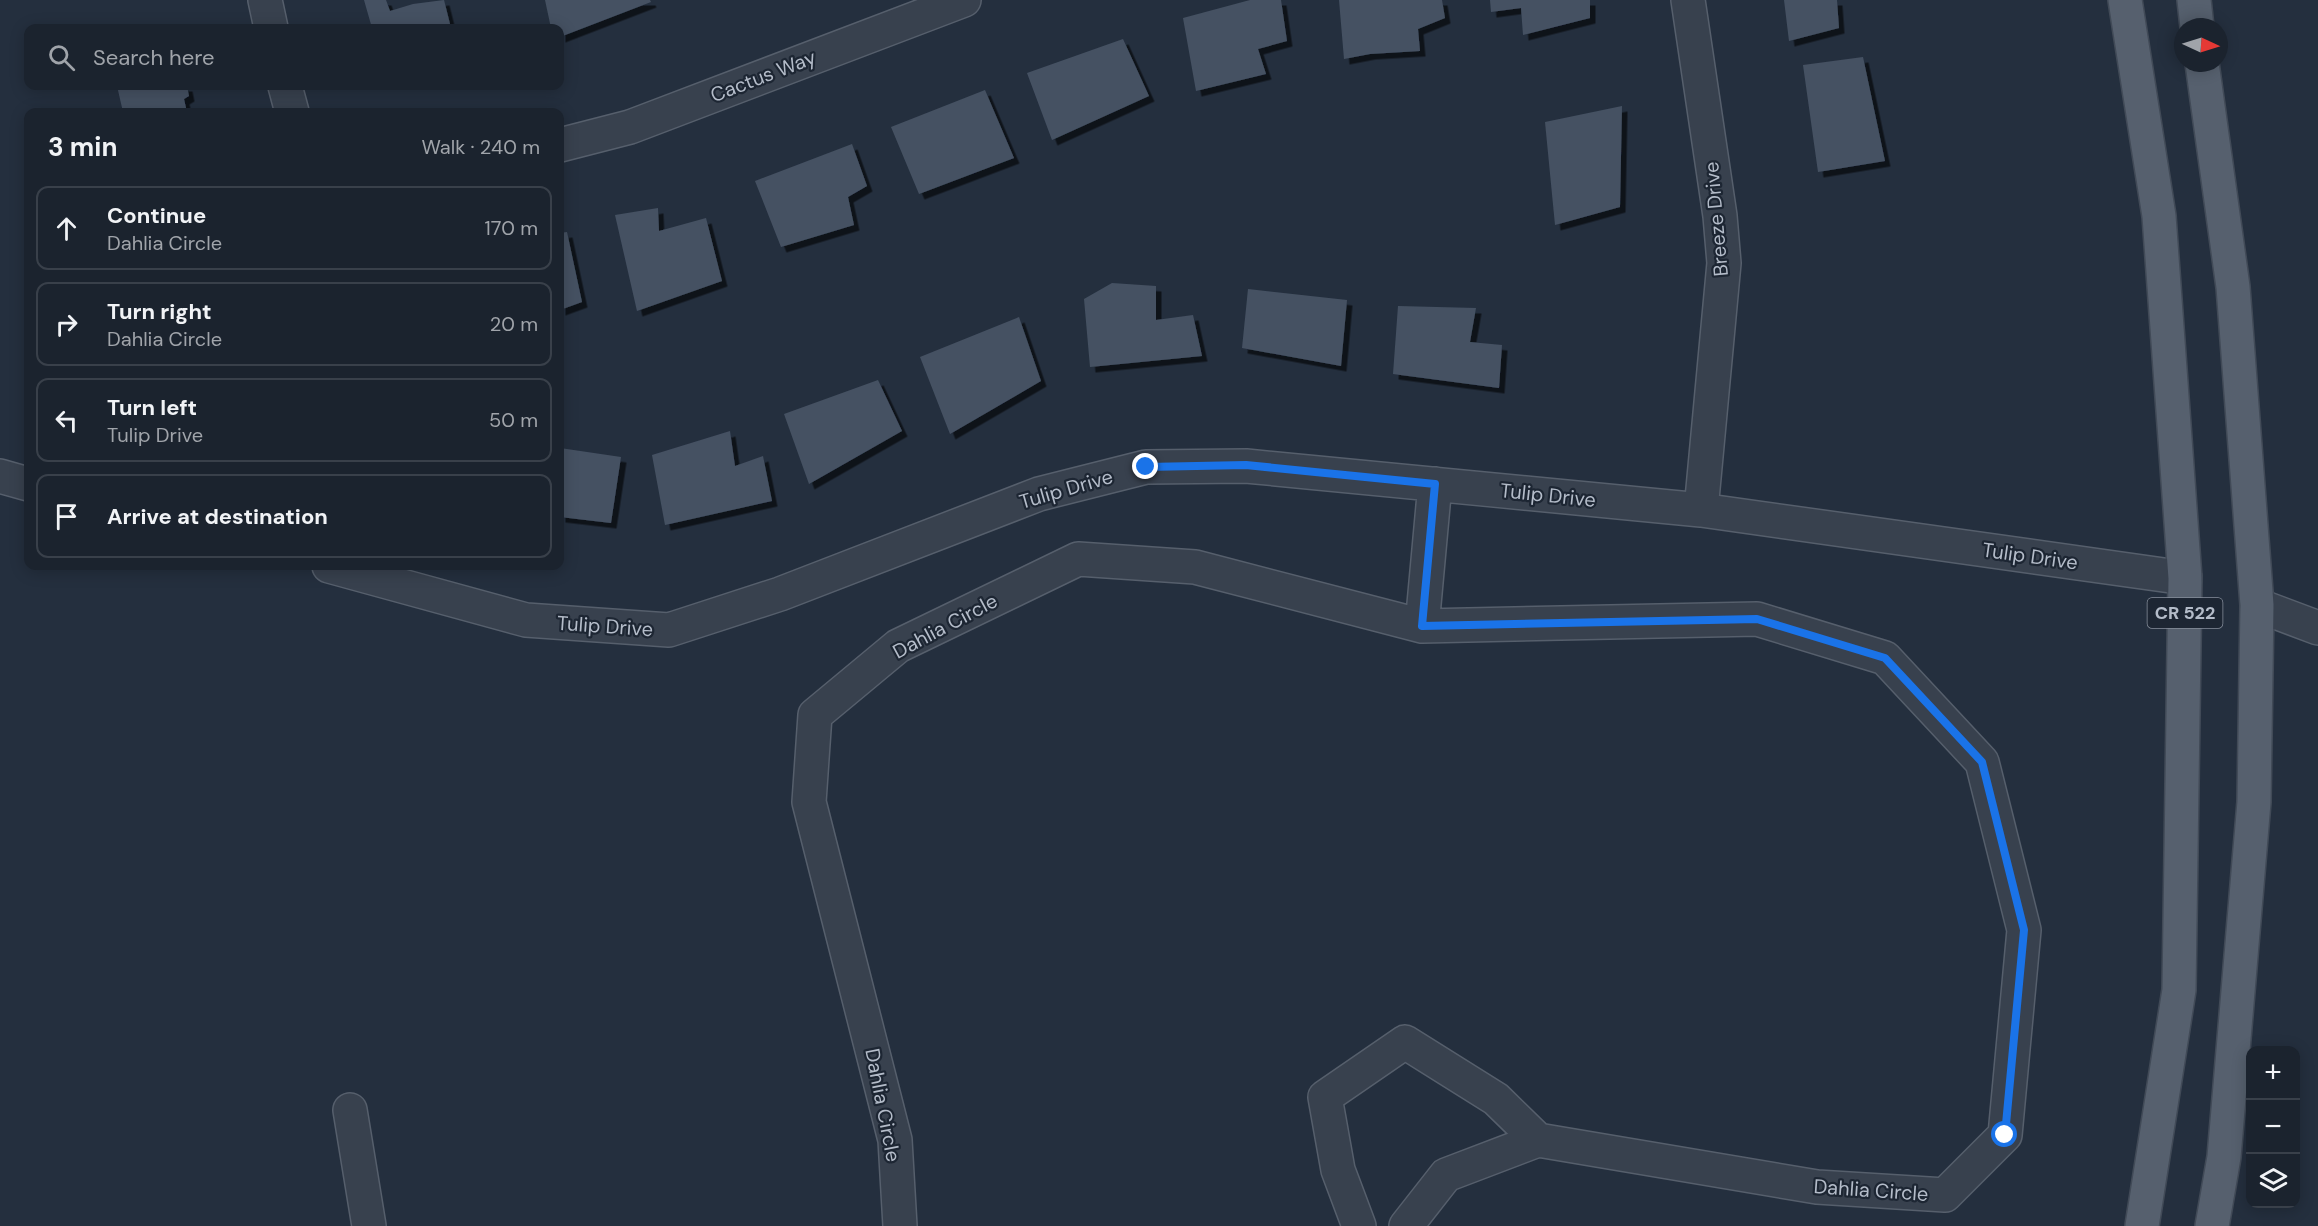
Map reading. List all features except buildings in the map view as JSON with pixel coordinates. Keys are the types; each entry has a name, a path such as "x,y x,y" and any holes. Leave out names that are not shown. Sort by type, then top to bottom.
{"main road":[{"name":"CR 522","path":"2125,0 2159,216 2185,578 2178,990 2142,1226"},
{"path":"2194,0 2197,18"},
{"path":"2203,72 2233,287 2257,605 2254,802 2224,1157 2212,1226"}],"street":[{"path":"265,0 270,24"},
{"name":"Cactus Way","path":"564,144 630,127 964,0"},
{"name":"Breeze Drive","path":"1688,0 1720,216 1724,263 1701,510"},
{"path":"286,90 291,108"},
{"name":"Tulip Drive","path":"344,570 526,620 669,630 780,594 1040,494 1146,467 1246,465 1701,510 2185,578"},
{"path":"0,476 24,483"},
{"path":"1422,626 1435,484"},
{"name":"Dahlia Circle","path":"900,1226 895,1140 809,802 815,715 898,646 1078,559 1196,567 1422,626 1757,619 1885,658 1982,762 2024,930 2005,1135 1945,1195 1817,1187 1538,1140"},
{"path":"2257,605 2318,628"},
{"path":"1359,1226 1338,1170 1325,1097 1405,1042 1496,1099 1538,1140 1446,1175 1406,1226"},
{"path":"350,1110 369,1226"}],"route":[{"path":"1146,467 1246,465 1435,484 1422,626 1757,619 1885,658 1982,762 2024,930 2005,1135"}]}
